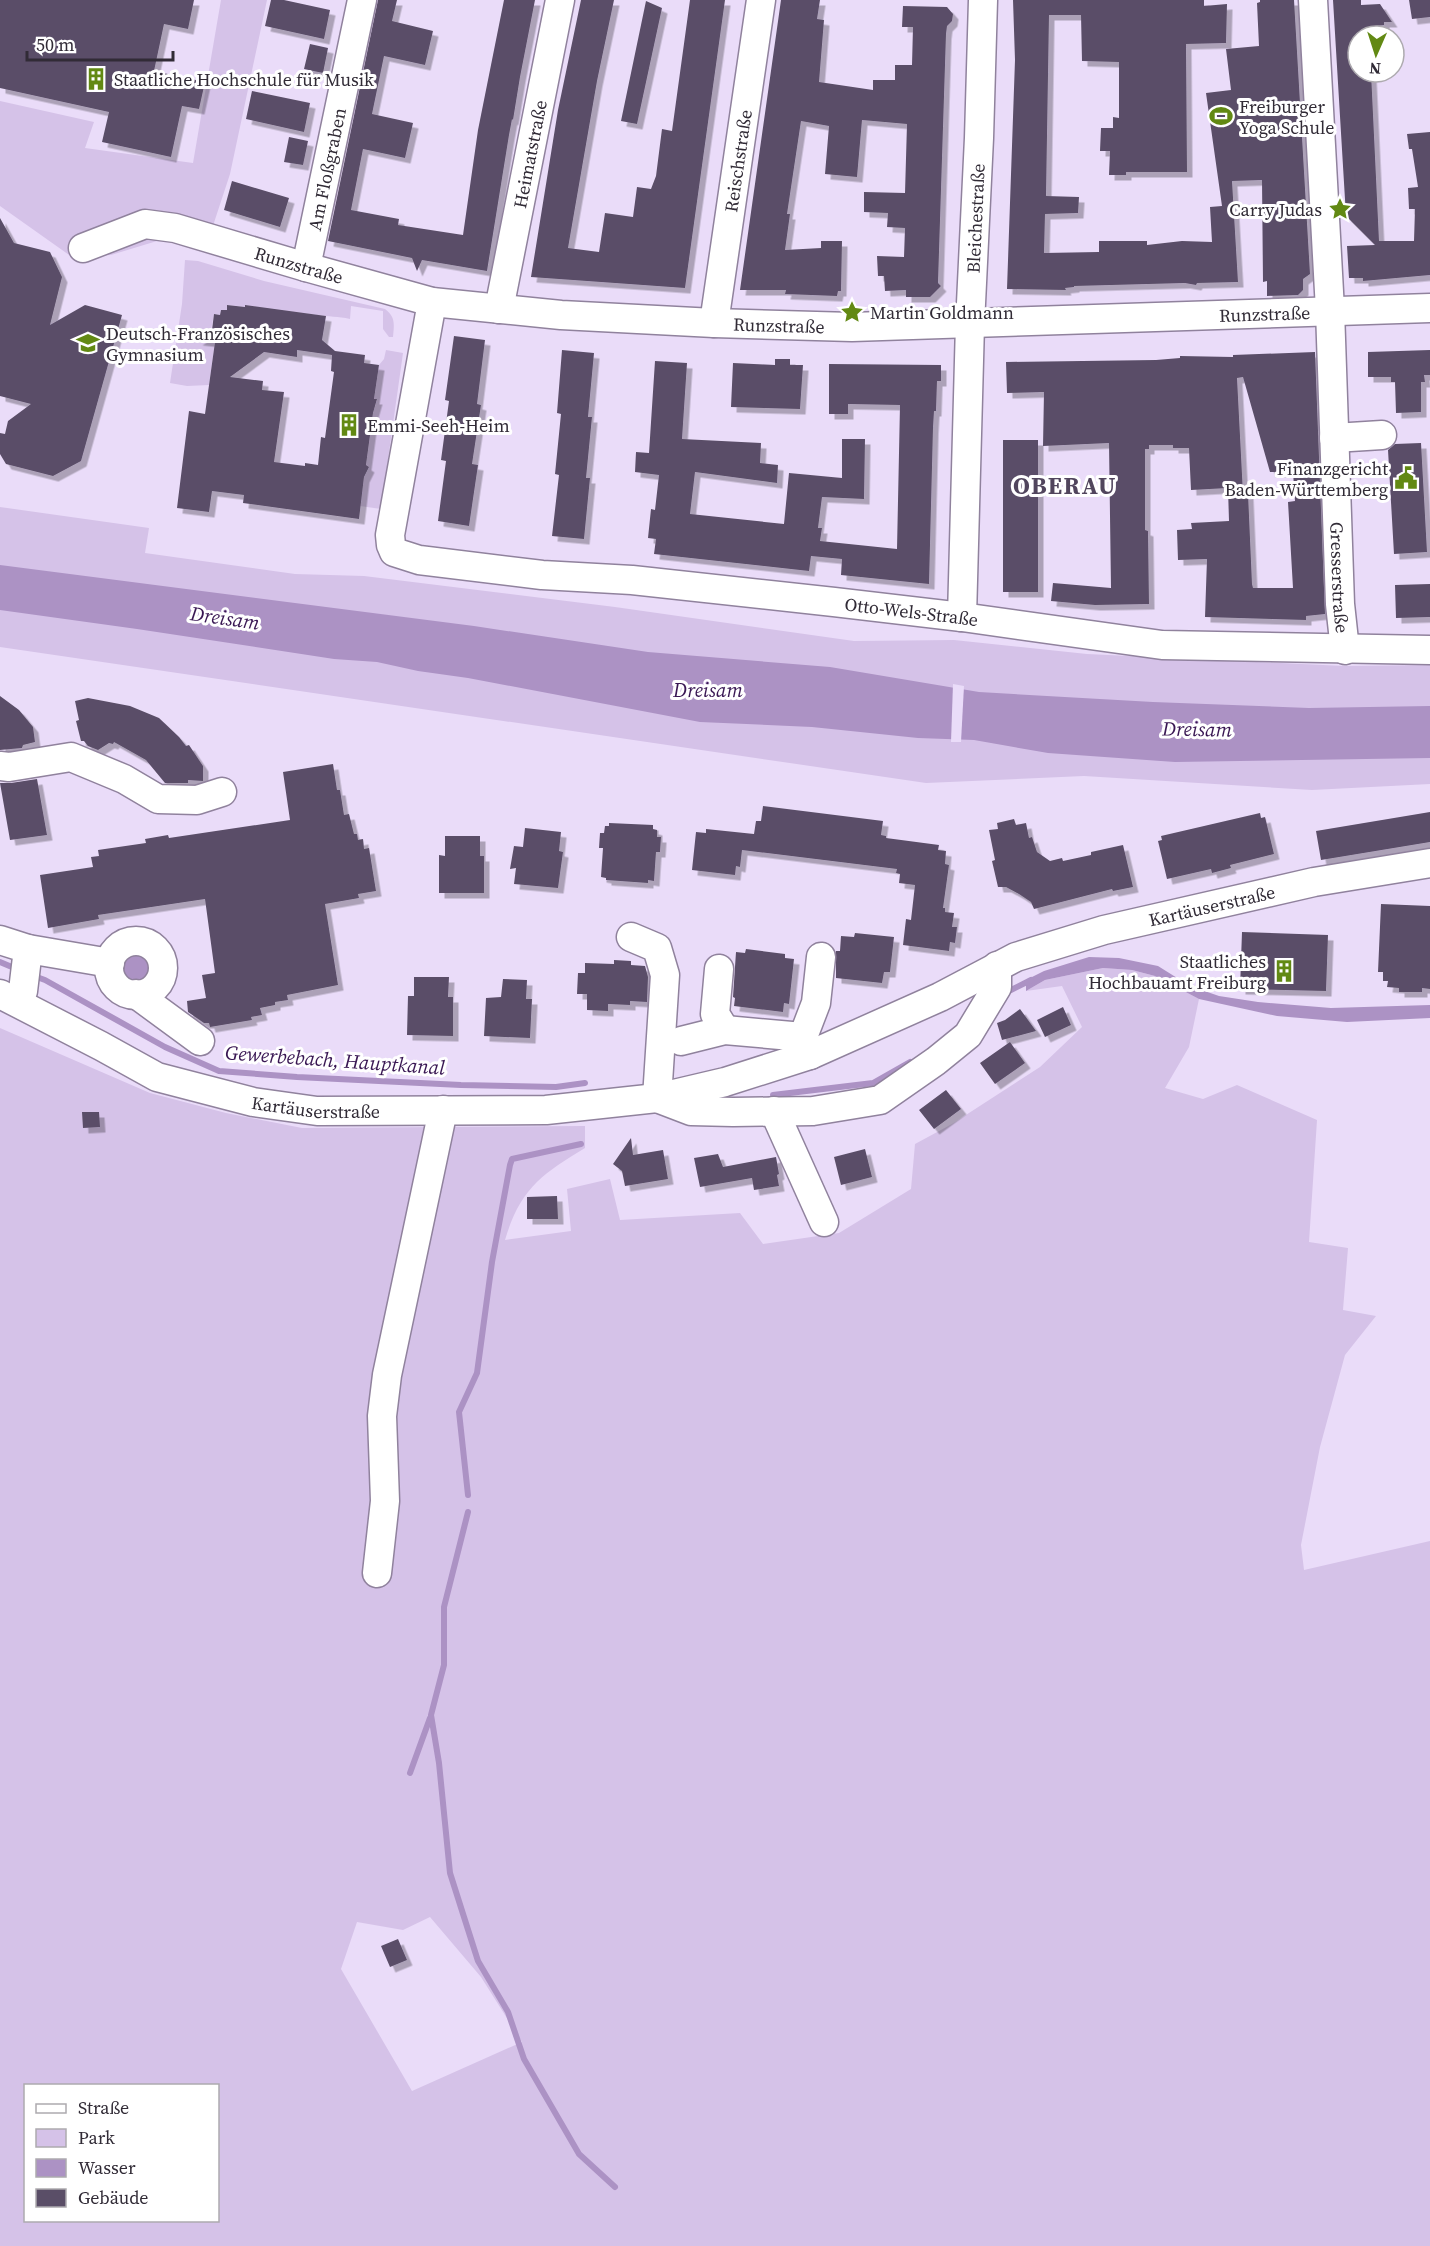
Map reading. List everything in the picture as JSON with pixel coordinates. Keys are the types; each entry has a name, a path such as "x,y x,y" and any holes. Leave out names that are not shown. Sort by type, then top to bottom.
{"street":[{"name":"Am Floßgraben","path":"306,267 362,0"},
{"name":"Heimatstraße","path":"499,309 560,0"},
{"name":"Reischstraße","path":"714,323 761,0"},
{"name":"Bleichestraße","path":"962,617 970,324 983,0"},
{"name":"Gresserstraße","path":"1313,0 1330,310 1340,604 1345,650"},
{"name":"Runzstraße","path":"83,248 145,224 175,228 432,302 561,315 714,323 852,327 1430,308"},
{"name":"Otto-Wels-Straße","path":"432,302 390,535 394,552 419,560 542,575 632,580 962,617 1112,640 1162,645 1430,650"},
{"path":"1335,438 1382,435"},
{"path":"0,766 9,767 71,757 124,779 158,799 196,800 222,792"},
{"name":"Kartäuserstraße","path":"20,981 157,1077 253,1102 317,1111 546,1110 657,1098 725,1082 806,1046 997,976 1027,953 1155,917 1314,882 1430,863"},
{"path":"631,937 657,948 665,975 657,1098"},
{"path":"0,940 20,981 110,963"},
{"path":"130,941 145,942 159,954 163,969 161,978 153,989 145,993 127,993 113,981 110,963 115,952 122,945 130,941"},
{"path":"681,1041 725,1030 806,1046 816,1002 822,957"},
{"path":"719,969 715,1014 725,1030"},
{"name":"Kartäuserstraße","path":"657,1098 691,1111 813,1111 880,1100 936,1061 968,1035 997,976"},
{"path":"136,994 200,1041"},
{"path":"377,1573 385,1501 382,1416 387,1376 443,1110"},
{"path":"774,1111 824,1222"}],"green space":[{"path":"221,0 267,0 230,174 206,247 157,241 111,255 72,257 0,206 0,101 94,122 85,148 193,163"},
{"path":"185,260 198,261 264,281 385,309 393,318 393,337 389,337 383,329 383,311 351,306 350,319 228,305 227,310 221,310 220,315 214,314 209,341 215,342 209,385 187,386 170,383 182,304"},
{"path":"386,350 403,353 381,509 360,506 364,477 369,467 366,465 377,400 374,399 379,365 384,359"},
{"path":"0,507 149,528 145,553 295,574 364,576 615,607 854,641 954,640 1087,654 1344,666 1430,665 1430,784 1312,790 1084,776 926,783 0,647"},
{"path":"1103,968 1132,970 1155,976 1199,999 1189,1047 1165,1088 1203,1099 1237,1085 1317,1120 1309,1242 1348,1248 1343,1310 1376,1316 1345,1355 1320,1447 1301,1545 1304,1570 1430,1541 1430,2246 0,2246 0,1028 150,1093 226,1113 302,1128 585,1126 585,1148 556,1166 534,1185 518,1208 505,1240 571,1231 567,1189 610,1179 620,1220 740,1213 763,1244 839,1233 911,1189 915,1144 952,1124 1040,1067 1082,1027 1062,986 1026,991 1045,980","holes":["430,1917 481,1977 522,2042 412,2091 341,1969 357,1922 403,1930"]}],"water":[{"name":"Dreisam","path":"0,565 474,626 648,652 830,667 979,692 1309,708 1430,706 1430,758 1175,762 1048,753 974,740 918,738 812,727 700,722 377,662 334,659 0,610"},
{"path":"136,954 147,958 151,969 147,980 136,984 125,980 121,969 125,958"},
{"path":"1089,957 1119,958 1158,966 1190,986 1219,996 1258,1002 1331,1008 1430,1005 1430,1018 1347,1022 1277,1016 1199,999 1155,976 1132,970 1103,968 1045,980 1026,991 1026,980 1044,971"}],"pier":[{"path":"953,684 964,686 961,742 951,742"}],"building":[{"name":"Staatliche Hochschule für Musik","path":"0,0 194,0 188,29 164,24 154,71 205,82 199,109 182,106 171,157 102,142 109,112 0,88"},
{"path":"271,0 284,0 330,10 324,39 265,26"},
{"path":"378,0 397,0 392,21 433,31 425,65 384,56 372,114 413,123 405,158 363,149 351,210 399,219 398,225 463,235 478,130 504,0 535,0 509,135 487,271 422,260 417,271 412,258 328,241"},
{"path":"581,0 614,0 597,81 568,248 599,252 605,213 633,217 637,187 651,189 656,176 662,129 672,131 690,0 725,0 685,288 531,277 558,110"},
{"path":"781,0 820,0 817,19 824,20 819,82 873,90 873,80 895,80 895,65 912,65 913,27 902,27 903,6 947,7 953,14 946,34 938,283 941,286 930,297 906,297 906,290 885,291 884,276 878,276 877,256 904,257 905,228 887,227 888,213 864,212 864,192 905,193 907,124 862,120 857,177 825,174 829,126 801,121 787,214 790,214 785,250 821,248 821,241 842,241 841,291 838,291 837,296 785,294 786,290 740,290"},
{"path":"1013,0 1204,0 1204,6 1227,4 1226,43 1186,44 1187,172 1126,172 1126,175 1109,175 1110,151 1100,151 1101,128 1113,128 1113,117 1119,118 1119,62 1082,61 1081,15 1049,15 1046,196 1079,197 1078,213 1045,214 1044,253 1099,252 1099,241 1147,241 1147,245 1182,241 1212,242 1210,207 1222,206 1206,93 1231,90 1226,49 1259,46 1257,3 1260,0 1294,0 1310,274 1303,279 1303,290 1298,295 1267,296 1267,281 1263,282 1262,180 1232,181 1238,282 1197,283 1196,285 1185,283 1074,286 1065,288 1066,290 1007,289 1015,60"},
{"path":"1333,0 1361,0 1361,5 1380,4 1392,22 1346,24 1346,84 1372,84 1379,241 1414,241 1415,209 1409,209 1408,188 1418,187 1412,149 1409,149 1407,134 1430,132 1430,275 1363,281 1363,278 1349,278 1347,246 1375,245 1346,216"},
{"path":"1409,0 1430,0 1430,17 1412,19"},
{"path":"646,1 662,8 637,124 621,121"},
{"path":"310,44 328,48 323,73 304,69"},
{"path":"252,91 310,103 304,132 246,119"},
{"path":"289,137 308,141 303,165 284,162"},
{"path":"232,181 289,198 280,227 224,210"},
{"path":"0,218 14,243 50,252 62,277 50,325 85,305 122,315 81,461 53,476 6,464 0,454 0,433 5,434 8,421 31,404 0,396"},
{"path":"227,305 245,307 245,305 326,316 322,340 335,351 365,355 364,363 379,365 374,399 377,399 366,465 369,467 364,477 359,519 243,503 244,495 212,491 209,512 177,508 189,411 205,414 215,342 197,340 212,330 214,314 220,315 221,310 227,310","holes":["297,350 332,355 331,371 334,372 325,438 321,437 318,465 305,463 305,466 274,462 284,392 262,390 263,381 230,377 264,352 297,357"]},
{"path":"454,336 485,340 477,404 481,405 472,464 478,465 469,526 438,521 446,461 441,460 449,401 445,400"},
{"path":"562,350 594,353 588,417 592,417 586,478 590,478 584,539 552,536 559,475 555,474 561,414 557,413"},
{"path":"1430,350 1430,375 1424,375 1425,382 1421,382 1421,412 1396,413 1395,382 1391,382 1391,377 1368,377 1368,352"},
{"path":"1315,352 1325,614 1306,616 1306,620 1205,617 1207,559 1178,560 1177,530 1192,529 1191,523 1229,521 1228,488 1191,490 1189,448 1173,448 1173,445 1149,445 1149,449 1145,449 1145,530 1148,531 1149,604 1095,605 1051,601 1053,583 1111,588 1109,443 1043,446 1044,392 1007,393 1006,362 1156,360 1180,358 1180,356 1233,357 1233,355","holes":["1243,377 1270,472 1293,472 1295,501 1288,502 1293,588 1253,588 1248,493 1243,494 1237,378"]},
{"path":"775,359 790,359 790,365 803,365 800,409 731,407 733,363 775,365"},
{"path":"655,361 687,363 682,439 761,443 760,463 778,465 777,483 695,472 690,514 784,524 789,473 842,478 842,439 865,439 864,499 822,497 818,528 822,528 820,541 897,549 900,405 848,404 848,414 829,414 829,364 941,365 941,381 937,381 933,428 929,584 841,575 842,559 811,556 809,571 654,554 656,539 648,538 651,509 655,510 659,475 635,472 636,452 649,453"},
{"path":"1003,440 1038,440 1038,592 1003,592"},
{"name":"Finanzgericht Baden-Württemberg","path":"1421,443 1427,552 1394,554 1388,450 1395,444"},
{"path":"1430,584 1430,617 1396,618 1395,585"},
{"path":"0,696 19,710 33,727 35,742 23,745 22,748 0,750"},
{"path":"88,698 130,706 159,718 186,746 189,745 203,766 203,781 165,783 146,760 114,742 98,750 81,741 76,721 79,720 75,701"},
{"path":"333,764 344,815 349,814 354,834 357,834 358,840 363,839 364,849 369,848 376,891 358,894 359,898 325,904 338,985 287,995 288,1000 260,1008 262,1015 251,1017 252,1020 210,1027 209,1023 204,1023 188,1012 187,1001 206,998 202,975 215,973 205,899 98,915 99,919 48,928 40,875 93,867 91,857 99,856 98,850 146,843 145,839 168,835 169,838 290,820 283,772"},
{"path":"37,779 47,835 10,840 0,783"},
{"path":"763,806 883,821 881,835 886,838 939,845 938,850 946,851 945,864 949,865 943,908 945,912 954,913 952,927 957,927 955,943 950,942 949,951 903,945 906,919 911,920 915,885 899,883 900,874 896,873 897,869 742,850 740,867 736,866 735,875 692,870 696,832 706,833 706,829 754,834 756,821 761,821"},
{"path":"1430,812 1430,842 1321,860 1316,831"},
{"path":"1260,813 1261,818 1265,817 1274,854 1230,865 1231,868 1212,873 1211,869 1167,879 1158,841 1162,840 1161,836"},
{"path":"1014,819 1016,825 1026,823 1029,838 1032,837 1037,852 1050,861 1062,858 1063,861 1091,855 1091,852 1123,845 1133,887 1113,891 1112,889 1034,909 1031,902 1019,894 1006,887 998,887 992,861 995,860 989,830 998,829 997,823"},
{"path":"609,823 653,825 653,829 657,830 657,837 661,837 660,852 656,852 654,881 648,880 648,883 606,880 601,877 603,848 599,848 600,833 604,833 605,826 609,826"},
{"path":"525,828 561,832 559,851 563,852 558,888 514,884 516,868 510,869 514,846 523,847"},
{"path":"445,836 480,836 480,856 484,856 484,893 439,893 439,855 445,856"},
{"path":"1381,904 1430,906 1430,989 1422,988 1422,992 1399,992 1399,988 1387,987 1388,981 1383,981 1383,972 1378,972"},
{"name":"Staatliches Hochbauamt Freiburg","path":"1242,932 1328,935 1326,991 1240,989"},
{"path":"855,933 894,937 890,972 884,972 882,983 836,978 836,951 840,951 841,936 854,937"},
{"path":"746,949 785,954 785,958 794,959 789,1004 784,1003 783,1012 734,1006 736,952 745,953"},
{"path":"614,960 631,961 631,965 645,966 648,977 647,1002 630,1001 630,1005 608,1004 608,1011 587,1010 587,994 577,994 578,973 585,973 585,963 614,964"},
{"path":"414,977 449,977 448,997 453,997 453,1036 407,1035 408,996 414,996"},
{"path":"503,979 527,980 526,999 532,999 530,1038 484,1036 486,998 501,997"},
{"path":"1063,1007 1071,1025 1045,1037 1037,1020"},
{"path":"1020,1009 1036,1031 1002,1040 997,1023"},
{"path":"1010,1042 1025,1063 995,1084 980,1063"},
{"path":"946,1090 961,1109 934,1129 919,1110"},
{"path":"82,1112 99,1112 100,1127 83,1128"},
{"path":"631,1138 633,1155 663,1150 668,1179 625,1186 622,1171 613,1164"},
{"path":"865,1149 872,1177 841,1185 834,1157"},
{"path":"718,1154 723,1167 776,1157 779,1186 754,1190 752,1178 700,1187 694,1158"},
{"path":"557,1196 558,1219 527,1219 527,1197"},
{"path":"398,1939 407,1960 390,1967 381,1946"}],"waterway":[{"name":"Gewerbebach, Hauptkanal","path":"0,962 19,970"},
{"name":"Gewerbebach, Hauptkanal","path":"31,975 45,980 165,1047 219,1071 461,1085 556,1087 585,1083"},
{"name":"Gewerbebach, Hauptkanal","path":"1003,994 1031,980"},
{"name":"Gewerbebach, Hauptkanal","path":"773,1095 873,1083 910,1062"},
{"path":"468,1495 459,1412 477,1373 492,1262 510,1165 512,1159 581,1144"},
{"path":"468,1512 444,1607 444,1665 431,1715 439,1763 450,1873 478,1961 508,2012 524,2059 579,2154 615,2187"},
{"path":"410,1773 430,1718"}],"place":[{"name":"Staatliche Hochschule für Musik","path":"96,79"},
{"name":"Freiburger Yoga Schule","path":"1221,116"},
{"name":"Carry Judas","path":"1340,209"},
{"name":"Martin Goldmann","path":"852,312"},
{"name":"Deutsch-Französisches Gymnasium","path":"88,343"},
{"name":"Emmi-Seeh-Heim","path":"349,425"},
{"name":"Finanzgericht Baden-Württemberg","path":"1406,478"},
{"name":"Staatliches Hochbauamt Freiburg","path":"1284,971"}],"district":[{"name":"OBERAU","path":"1065,485"}]}
